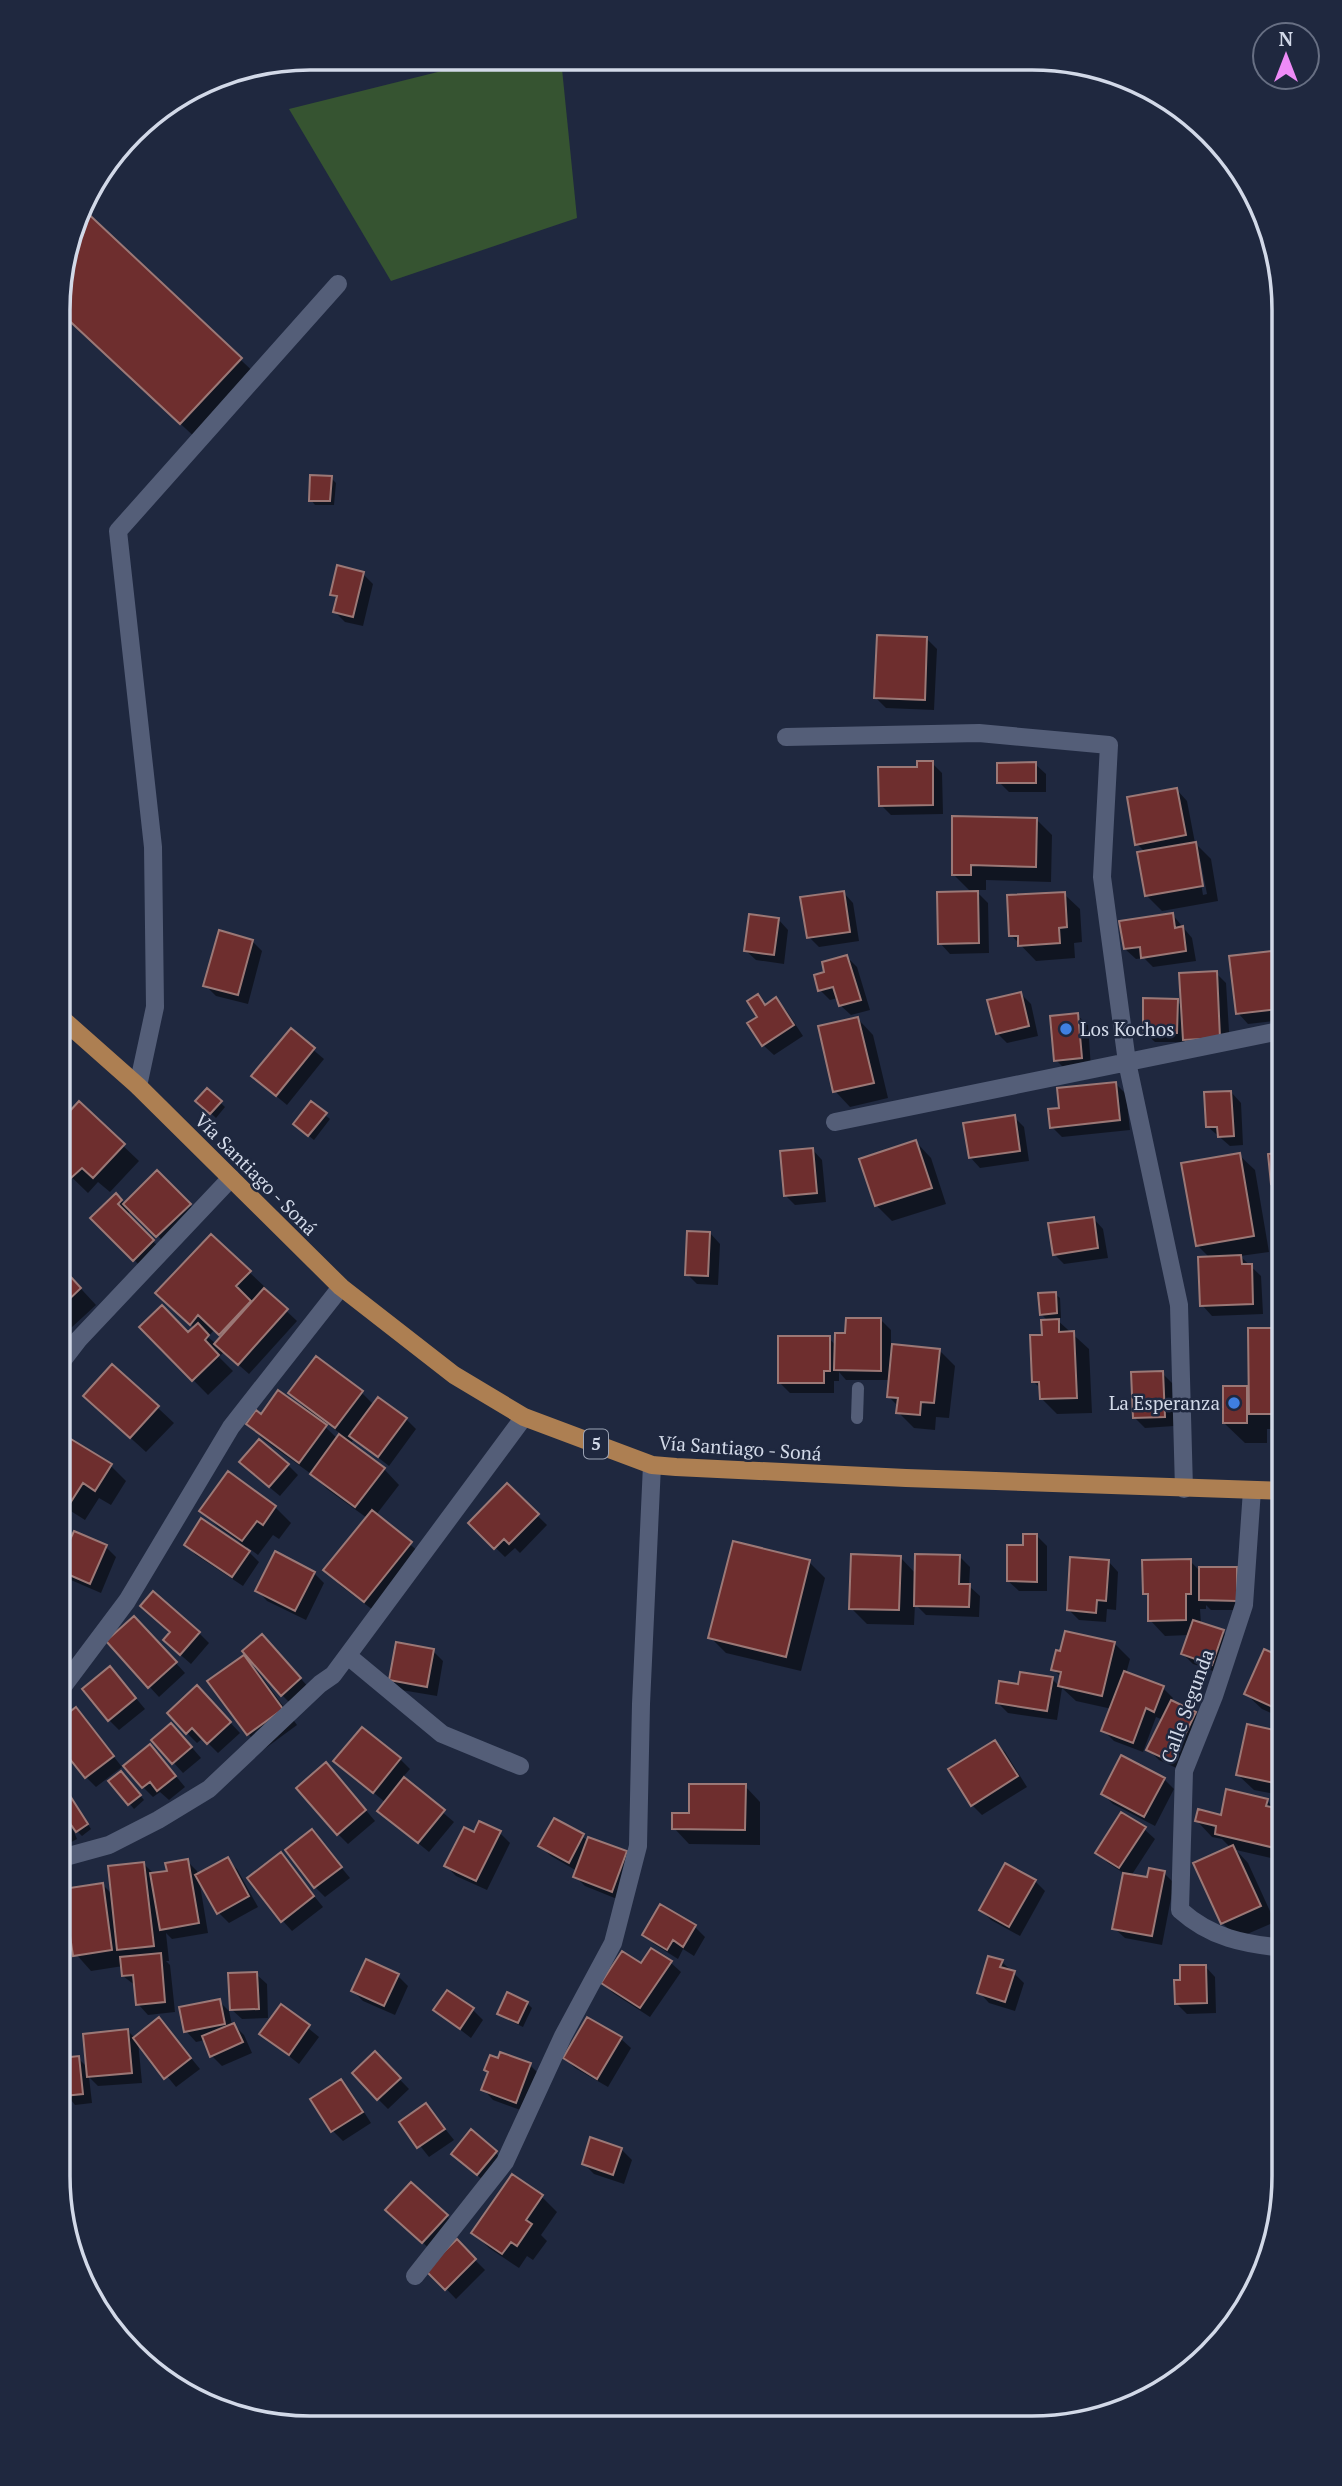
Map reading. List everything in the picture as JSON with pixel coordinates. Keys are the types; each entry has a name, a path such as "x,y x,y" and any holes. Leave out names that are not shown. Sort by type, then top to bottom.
{"main road":[{"name":"Vía Santiago - Soná","path":"70,1026 138,1086 341,1287 454,1375 524,1417 652,1465 722,1471 1271,1491"}],"street":[{"path":"138,1086 155,1007 153,847 118,531 338,284"},
{"path":"786,737 979,733 1109,746 1102,877 1127,1062 1180,1305 1184,1489"},
{"path":"835,1122 1272,1033"},
{"path":"70,1351 231,1178"},
{"path":"70,1676 127,1601 231,1427 341,1287"},
{"path":"70,1856 109,1845 158,1820 209,1789 320,1684 333,1675 524,1417"},
{"path":"415,2276 505,2162 563,2036 613,1943 638,1846 641,1704 652,1465"},
{"name":"Calle Segunda","path":"1252,1490 1244,1605 1214,1696 1184,1771 1180,1910 1195,1924 1244,1944 1271,1947"},
{"path":"348,1656 442,1734 520,1766"}],"lane":[{"path":"857,1418 858,1388"}],"green space":[{"path":"446,70 562,70 577,218 391,281 289,109"}],"building":[{"path":"90,215 242,358 180,424 70,321 72,279 78,248"},
{"path":"310,475 332,476 330,501 309,501"},
{"path":"337,565 364,572 353,617 333,612 337,596 330,595"},
{"path":"877,635 927,637 925,700 874,698"},
{"path":"917,761 933,761 933,805 879,806 878,767 917,767"},
{"path":"1036,762 1036,783 997,783 997,763"},
{"path":"1177,788 1186,835 1135,845 1127,797"},
{"path":"952,816 1037,818 1036,867 971,865 971,875 952,875"},
{"path":"1196,842 1203,886 1145,896 1137,852"},
{"path":"844,891 850,932 807,938 800,897"},
{"path":"978,891 979,943 938,944 937,892"},
{"path":"1065,892 1067,927 1059,928 1060,943 1018,946 1018,936 1009,936 1007,895"},
{"path":"1173,913 1175,928 1183,926 1186,951 1141,958 1140,947 1124,949 1119,921"},
{"path":"749,914 779,918 774,955 744,951"},
{"path":"219,930 253,940 238,995 203,986"},
{"path":"1272,951 1272,1010 1236,1014 1229,956"},
{"path":"847,955 861,1000 839,1006 833,987 818,991 814,975 824,972 822,962"},
{"path":"1217,971 1220,1038 1183,1040 1179,973"},
{"path":"1021,992 1029,1026 996,1034 987,1000"},
{"path":"758,994 765,1005 776,997 794,1025 762,1046 747,1023 757,1017 747,1001"},
{"path":"1143,998 1178,999 1177,1033 1143,1033"},
{"path":"1078,1013 1082,1058 1054,1061 1050,1016"},
{"path":"858,1017 874,1083 833,1092 818,1026"},
{"path":"291,1028 315,1048 276,1096 251,1076"},
{"path":"1116,1082 1120,1120 1050,1128 1048,1109 1059,1108 1057,1088"},
{"path":"207,1088 222,1101 210,1114 195,1101"},
{"path":"1231,1091 1234,1136 1218,1137 1217,1127 1206,1127 1204,1092"},
{"path":"79,1101 125,1144 93,1178 82,1168 70,1177 70,1111"},
{"path":"311,1101 327,1113 308,1136 293,1124"},
{"path":"1015,1115 1020,1151 969,1158 963,1123"},
{"path":"916,1140 932,1188 875,1206 859,1159"},
{"path":"813,1148 817,1193 784,1196 780,1151"},
{"path":"1240,1153 1254,1236 1196,1246 1181,1163"},
{"path":"1268,1154 1272,1154 1271,1184"},
{"path":"157,1170 191,1204 156,1237 123,1204"},
{"path":"116,1193 122,1200 118,1204 154,1240 133,1261 90,1218"},
{"path":"1094,1217 1098,1248 1053,1255 1048,1223"},
{"path":"687,1231 710,1232 708,1276 685,1275"},
{"path":"211,1234 251,1271 236,1286 251,1301 219,1335 198,1315 190,1325 155,1293"},
{"path":"1241,1255 1242,1264 1252,1264 1253,1304 1200,1306 1198,1257"},
{"path":"70,1276 81,1288 70,1298"},
{"path":"264,1288 288,1309 238,1365 214,1344"},
{"path":"1056,1292 1057,1313 1040,1315 1038,1293"},
{"path":"162,1305 188,1332 198,1323 209,1335 205,1340 219,1355 192,1381 139,1327"},
{"path":"846,1318 881,1318 881,1371 834,1370 835,1333 845,1333"},
{"path":"1059,1319 1059,1332 1074,1331 1077,1398 1040,1399 1039,1382 1032,1382 1030,1335 1042,1335 1041,1320"},
{"path":"1248,1328 1271,1328 1271,1414 1249,1414"},
{"path":"778,1336 830,1336 830,1371 824,1371 824,1383 778,1383"},
{"path":"892,1344 940,1349 934,1403 921,1402 920,1415 896,1413 898,1398 887,1397"},
{"path":"316,1356 363,1391 335,1428 288,1393"},
{"path":"112,1364 159,1406 130,1438 83,1396"},
{"path":"1163,1371 1165,1417 1133,1418 1131,1372"},
{"path":"1223,1386 1247,1386 1247,1423 1223,1423"},
{"path":"278,1390 327,1425 299,1463 246,1424 256,1410 261,1414"},
{"path":"378,1397 407,1418 378,1457 349,1436"},
{"path":"339,1434 385,1468 355,1507 310,1474"},
{"path":"70,1438 112,1464 95,1491 83,1483 70,1503"},
{"path":"259,1439 289,1464 269,1487 239,1462"},
{"path":"228,1471 276,1506 263,1525 257,1521 242,1541 199,1511"},
{"path":"507,1483 539,1514 509,1544 504,1539 494,1549 468,1523"},
{"path":"372,1510 412,1542 364,1602 323,1570"},
{"path":"201,1518 250,1551 232,1577 184,1545"},
{"path":"74,1531 107,1545 90,1584 70,1575 70,1540"},
{"path":"1023,1534 1037,1534 1037,1582 1007,1581 1007,1545 1023,1545"},
{"path":"733,1541 810,1560 786,1657 708,1638"},
{"path":"275,1551 315,1572 295,1611 255,1591"},
{"path":"851,1554 901,1556 899,1610 849,1609"},
{"path":"915,1554 960,1555 959,1584 970,1584 969,1607 914,1606"},
{"path":"1070,1557 1109,1560 1106,1601 1097,1600 1096,1613 1067,1610"},
{"path":"1191,1559 1191,1594 1186,1594 1186,1620 1148,1621 1148,1594 1143,1594 1142,1560"},
{"path":"1199,1567 1237,1567 1237,1601 1199,1600"},
{"path":"153,1591 200,1632 180,1655 163,1640 170,1632 140,1606"},
{"path":"134,1616 177,1662 148,1688 106,1641"},
{"path":"1193,1620 1224,1630 1212,1665 1181,1654"},
{"path":"1065,1631 1115,1642 1102,1696 1058,1686 1061,1672 1051,1670"},
{"path":"262,1634 301,1678 281,1696 242,1651"},
{"path":"396,1642 434,1649 427,1687 389,1680"},
{"path":"1264,1649 1271,1652 1271,1706 1244,1694"},
{"path":"244,1655 283,1709 247,1735 207,1681"},
{"path":"110,1666 136,1698 108,1721 82,1689"},
{"path":"1124,1671 1164,1686 1154,1712 1146,1708 1133,1743 1101,1731"},
{"path":"1020,1672 1053,1677 1047,1711 996,1703 999,1681 1018,1684"},
{"path":"197,1685 231,1722 207,1744 192,1728 186,1734 167,1713"},
{"path":"1171,1700 1196,1712 1172,1762 1146,1750"},
{"path":"76,1707 114,1756 85,1778 70,1759 70,1712"},
{"path":"171,1723 192,1747 172,1764 151,1740"},
{"path":"1247,1724 1271,1729 1271,1782 1236,1775"},
{"path":"362,1727 401,1758 373,1793 333,1761"},
{"path":"995,1740 1018,1776 971,1806 948,1769"},
{"path":"150,1744 176,1776 157,1791 150,1782 142,1788 123,1766"},
{"path":"1121,1755 1165,1778 1144,1817 1101,1794"},
{"path":"326,1762 366,1810 337,1835 296,1788"},
{"path":"121,1771 141,1795 128,1805 108,1781"},
{"path":"404,1777 445,1810 418,1843 377,1811"},
{"path":"689,1784 746,1784 745,1830 672,1829 672,1813 689,1813"},
{"path":"1226,1789 1268,1799 1266,1806 1271,1807 1271,1847 1215,1834 1216,1826 1195,1821 1198,1809 1221,1815"},
{"path":"70,1796 88,1824 76,1832 70,1823"},
{"path":"1121,1812 1146,1827 1119,1868 1095,1853"},
{"path":"554,1818 584,1834 569,1863 538,1846"},
{"path":"479,1821 501,1831 476,1881 444,1866 464,1827 474,1832"},
{"path":"312,1829 342,1867 314,1888 285,1850"},
{"path":"588,1837 627,1851 612,1892 573,1877"},
{"path":"1233,1845 1261,1906 1221,1924 1193,1863"},
{"path":"281,1852 314,1896 281,1922 247,1878"},
{"path":"228,1857 249,1896 217,1914 195,1875"},
{"path":"188,1859 199,1923 160,1930 150,1873 167,1871 165,1863"},
{"path":"144,1862 154,1946 117,1950 108,1866"},
{"path":"1005,1863 1036,1880 1009,1927 979,1910"},
{"path":"1149,1868 1165,1871 1152,1936 1112,1929 1123,1873 1147,1877"},
{"path":"103,1883 112,1950 73,1956 70,1936 70,1888"},
{"path":"660,1904 696,1925 683,1947 673,1940 667,1950 642,1935"},
{"path":"651,1948 672,1961 640,2008 601,1983 622,1951 641,1963"},
{"path":"161,1953 165,2002 136,2005 133,1975 122,1976 120,1957"},
{"path":"988,1956 1003,1960 1000,1967 1015,1971 1005,2002 977,1993"},
{"path":"366,1959 399,1974 384,2006 351,1991"},
{"path":"1180,1965 1206,1965 1207,2003 1175,2004 1174,1980 1180,1980"},
{"path":"257,1972 259,2009 230,2010 228,1973"},
{"path":"447,1990 474,2008 460,2029 433,2010"},
{"path":"507,1992 528,2002 518,2023 497,2014"},
{"path":"220,1999 225,2024 184,2032 179,2007"},
{"path":"281,2004 310,2025 289,2055 259,2034"},
{"path":"159,2017 191,2058 164,2079 133,2038"},
{"path":"587,2017 622,2037 597,2079 563,2058"},
{"path":"234,2023 243,2042 210,2057 202,2036"},
{"path":"128,2029 132,2073 87,2077 83,2034"},
{"path":"375,2051 401,2078 377,2100 352,2073"},
{"path":"500,2052 531,2063 516,2103 481,2090 488,2072 484,2070 490,2055 498,2058"},
{"path":"79,2056 83,2094 70,2095 70,2057"},
{"path":"341,2079 363,2112 331,2132 310,2099"},
{"path":"426,2103 445,2129 417,2148 399,2122"},
{"path":"471,2129 497,2151 477,2175 451,2154"},
{"path":"590,2137 622,2148 613,2175 582,2164"},
{"path":"512,2174 543,2195 526,2220 532,2224 517,2246 511,2242 502,2254 471,2233"},
{"path":"411,2182 448,2215 422,2243 385,2210"},
{"path":"457,2239 476,2259 445,2290 425,2270"}],"place":[{"name":"Los Kochos","path":"1066,1029"},
{"name":"La Esperanza","path":"1234,1403"}]}
